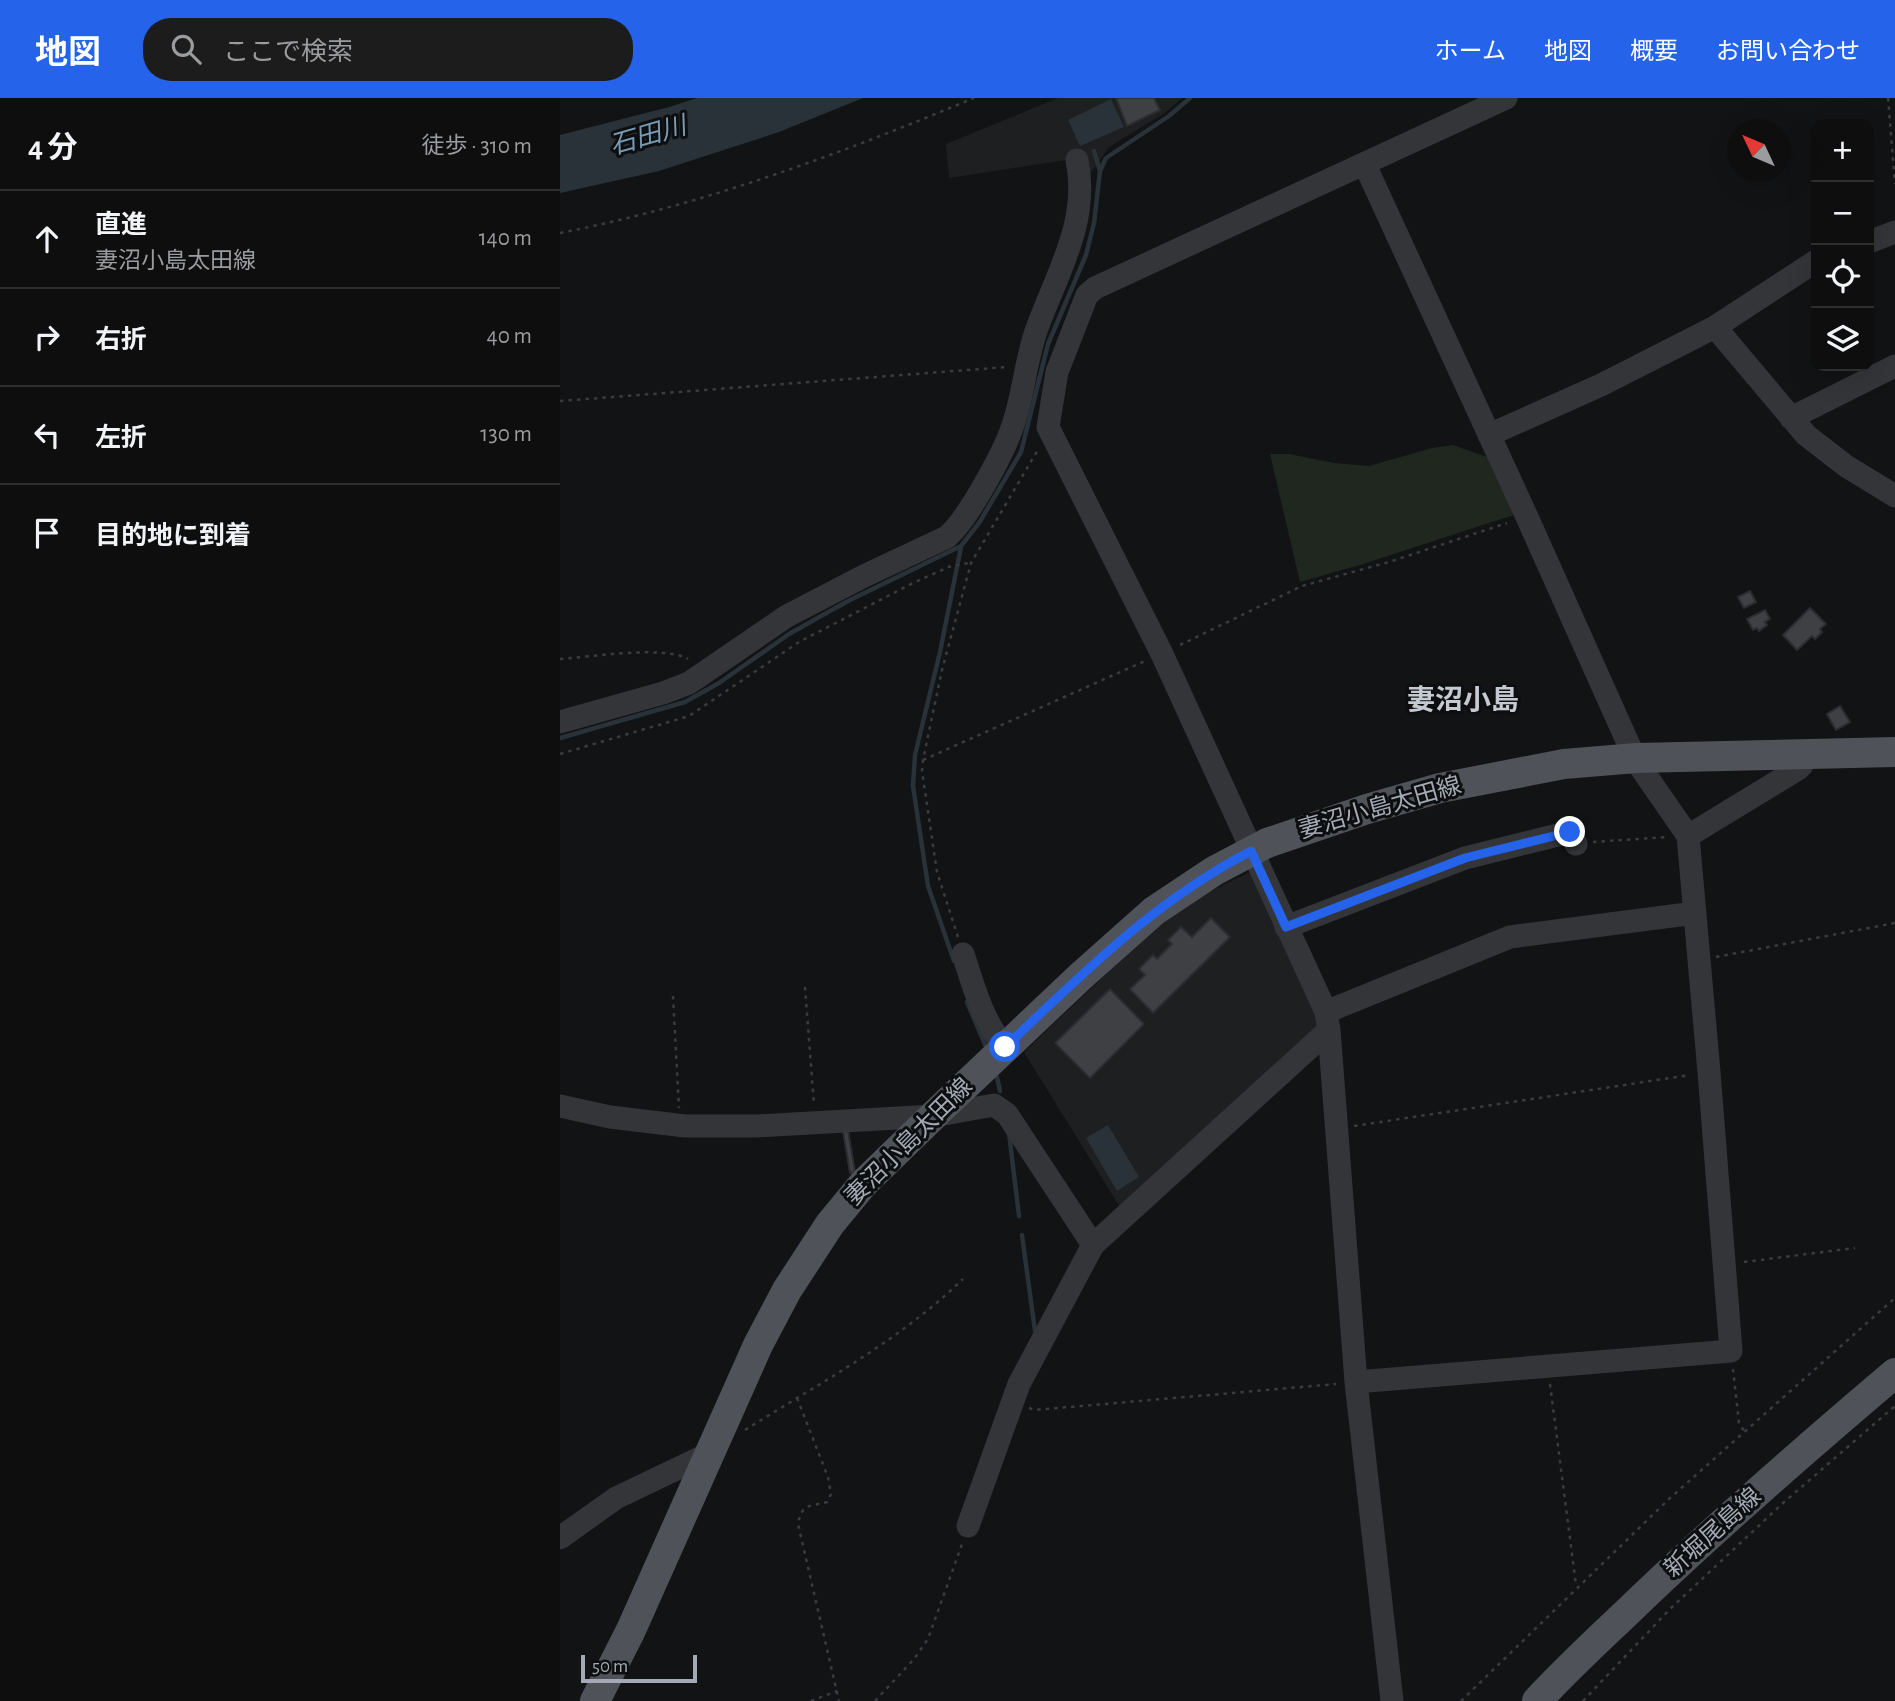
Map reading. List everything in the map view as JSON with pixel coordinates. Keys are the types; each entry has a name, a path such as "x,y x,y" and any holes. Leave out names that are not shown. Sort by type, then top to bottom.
{"main road":[{"name":"妻沼小島太田線","path":"595,1701 631,1630 762,1336 812,1248 846,1202 933,1116 1154,911 1188,887 1251,851 1287,835 1440,788 1542,767 1636,758 1895,752"},
{"name":"新堀尾島線","path":"1537,1701 1565,1671 1684,1559 1895,1373"}],"street":[{"path":"1392,1701 1356,1382 1327,1021 1161,654 1048,427 1057,372 1087,295 1095,288 1506,98"},
{"path":"560,722 689,683 787,616 947,537 954,530 1003,450 1013,426 1037,328 1060,276 1076,227 1080,202 1077,160"},
{"path":"1356,1382 1731,1351 1688,836 1636,758 1365,165"},
{"path":"1874,240 1895,232"},
{"path":"1489,435 1601,385 1715,327 1811,264"},
{"path":"1715,327 1806,435 1846,466 1895,496"},
{"path":"1791,418 1895,366"},
{"path":"1688,836 1798,769 1805,755"},
{"path":"1286,927 1465,858 1570,832 1576,844"},
{"path":"968,1526 1019,1384 1093,1245 1327,1021 1510,937 1695,913"},
{"path":"963,954 982,1010 1005,1047"},
{"path":"560,1106 610,1117 680,1125 815,1124 933,1116 994,1105 1007,1114 1093,1245"},
{"path":"560,1538 616,1498 710,1453"}],"path":[{"path":"560,233 620,221 724,191 836,153 974,98"},
{"path":"1888,98 1895,184"},
{"path":"560,401 1026,365"},
{"path":"963,954 937,872 923,782 923,760 942,670 971,563 1042,443 1048,427"},
{"path":"923,760 1161,654 1302,586 1389,562 1527,517"},
{"path":"560,754 689,716 799,642 913,583 951,566 971,563"},
{"path":"560,659 670,654 684,657 704,673"},
{"path":"1576,844 1688,836"},
{"path":"1699,961 1895,922"},
{"path":"804,987 815,1124"},
{"path":"673,996 680,1125"},
{"path":"1337,1128 1709,1072"},
{"path":"1724,1265 1855,1248"},
{"path":"742,1432 873,1351 931,1310 963,1279"},
{"path":"1461,1701 1577,1587 1744,1431 1895,1298"},
{"path":"1731,1351 1739,1423 1744,1431"},
{"path":"1548,1366 1577,1587"},
{"path":"1012,1402 1035,1410 1356,1382"},
{"path":"797,1398 828,1477 831,1494 827,1502 807,1506 800,1513 797,1524 839,1701"},
{"path":"1583,1701 1670,1609 1783,1503 1895,1406"},
{"path":"875,1701 914,1659 928,1639 968,1526"},
{"path":"811,1701 836,1690"}],"shaded area":[{"path":"1058,98 1182,98 1165,113 1109,147 1091,173 1085,157 949,178 946,144"},
{"path":"1453,445 1493,459 1517,514 1300,582 1270,454 1289,454 1334,463 1369,466 1432,448"},
{"path":"1250,872 1318,1013 1317,1029 1121,1209 1024,1052 1166,920 1211,891"}],"water":[{"name":"石田川","path":"697,98 863,98 779,132 659,171 560,193 560,135"},
{"path":"1111,99 1124,127 1080,146 1068,120"},
{"path":"1108,1125 1139,1177 1117,1191 1086,1138"}],"building":[{"path":"1116,98 1154,98 1160,110 1127,126"},
{"path":"1750,591 1756,602 1744,608 1738,597"},
{"path":"1810,608 1826,624 1815,639 1812,636 1797,650 1783,635"},
{"path":"1765,610 1770,619 1765,622 1767,625 1759,631 1757,628 1753,630 1747,619"},
{"path":"1840,706 1850,722 1836,730 1827,714"},
{"path":"1211,918 1230,937 1153,1013 1130,989 1145,975 1139,969 1153,955 1157,959 1172,944 1168,940 1181,927 1192,937"},
{"path":"1110,989 1144,1024 1090,1078 1055,1043"},
{"path":"843,1131 848,1131 855,1172 850,1173"}],"waterway":[{"path":"560,738 685,702 719,683 789,634 848,601 961,546 979,523 1021,452 1048,344 1086,255 1094,223 1100,171 1106,158 1169,116 1190,98"},
{"path":"1094,151 1100,171"},
{"path":"954,961 928,886 913,786 915,755 940,652 961,547"},
{"path":"967,1002 987,1049"},
{"path":"997,1077 1000,1091"},
{"path":"1009,1133 1019,1216"},
{"path":"1022,1235 1035,1331"}],"district":[{"name":"妻沼小島","path":"1463,701"}],"route":[{"path":"1005,1047 1154,911 1188,887 1251,851 1286,927 1465,858 1570,832"}]}
